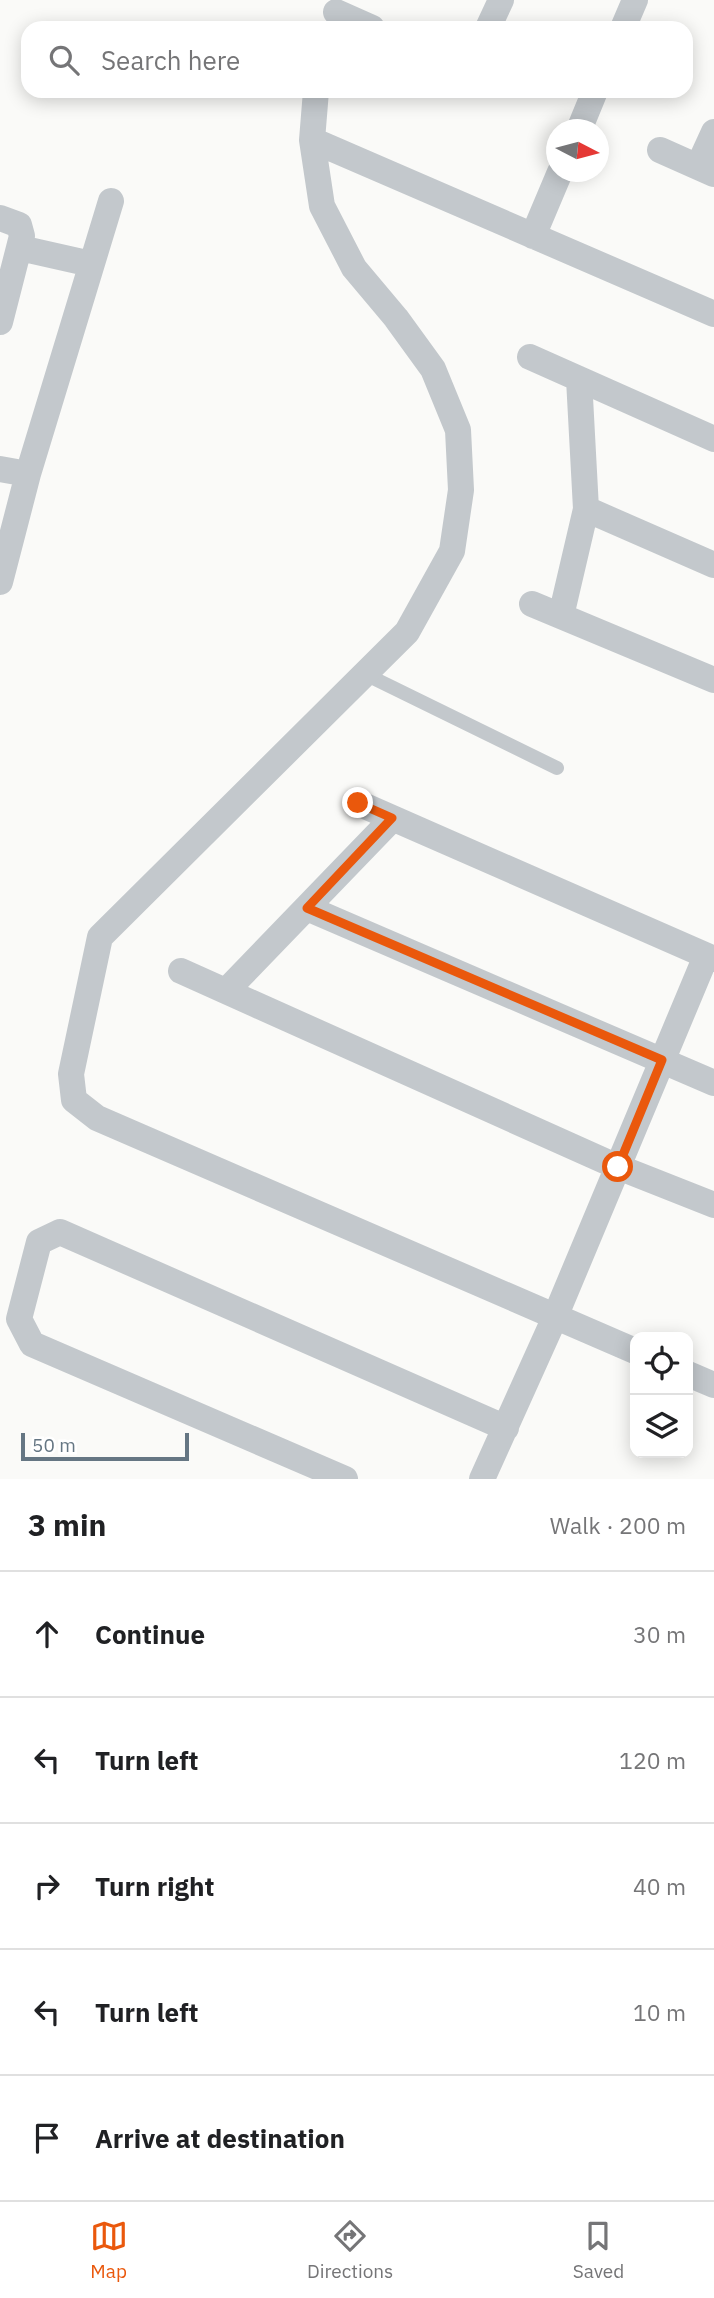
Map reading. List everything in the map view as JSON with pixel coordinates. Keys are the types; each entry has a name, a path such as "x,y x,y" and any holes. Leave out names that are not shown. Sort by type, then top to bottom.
{"street":[{"path":"491,21 500,0"},
{"path":"626,21 635,0"},
{"path":"335,13 355,21"},
{"path":"315,98 312,140 322,206 354,268 396,318 433,369 458,430 461,490 452,551 407,632 367,675 248,788 100,937 71,1074 74,1100 97,1118 630,1349"},
{"path":"584,119 593,98"},
{"path":"660,150 706,170 714,132"},
{"path":"312,140 714,314"},
{"path":"533,236 557,182"},
{"path":"0,582 27,474 111,201"},
{"path":"0,218 19,225 22,236 0,322"},
{"path":"20,248 91,264"},
{"path":"530,357 714,439"},
{"path":"561,616 586,509 579,379"},
{"path":"0,469 27,474"},
{"path":"586,509 714,565"},
{"path":"531,604 714,680"},
{"path":"358,803 710,958 662,1060 555,1317 482,1479"},
{"path":"226,991 392,818"},
{"path":"307,908 714,1083"},
{"path":"181,971 618,1167 714,1205"},
{"path":"345,1479 32,1343 19,1318 39,1242 61,1232 506,1428"},
{"path":"693,1376 714,1385"}],"lane":[{"path":"367,675 557,768"}],"route":[{"path":"358,803 392,818 307,908 662,1060 618,1167"}]}
